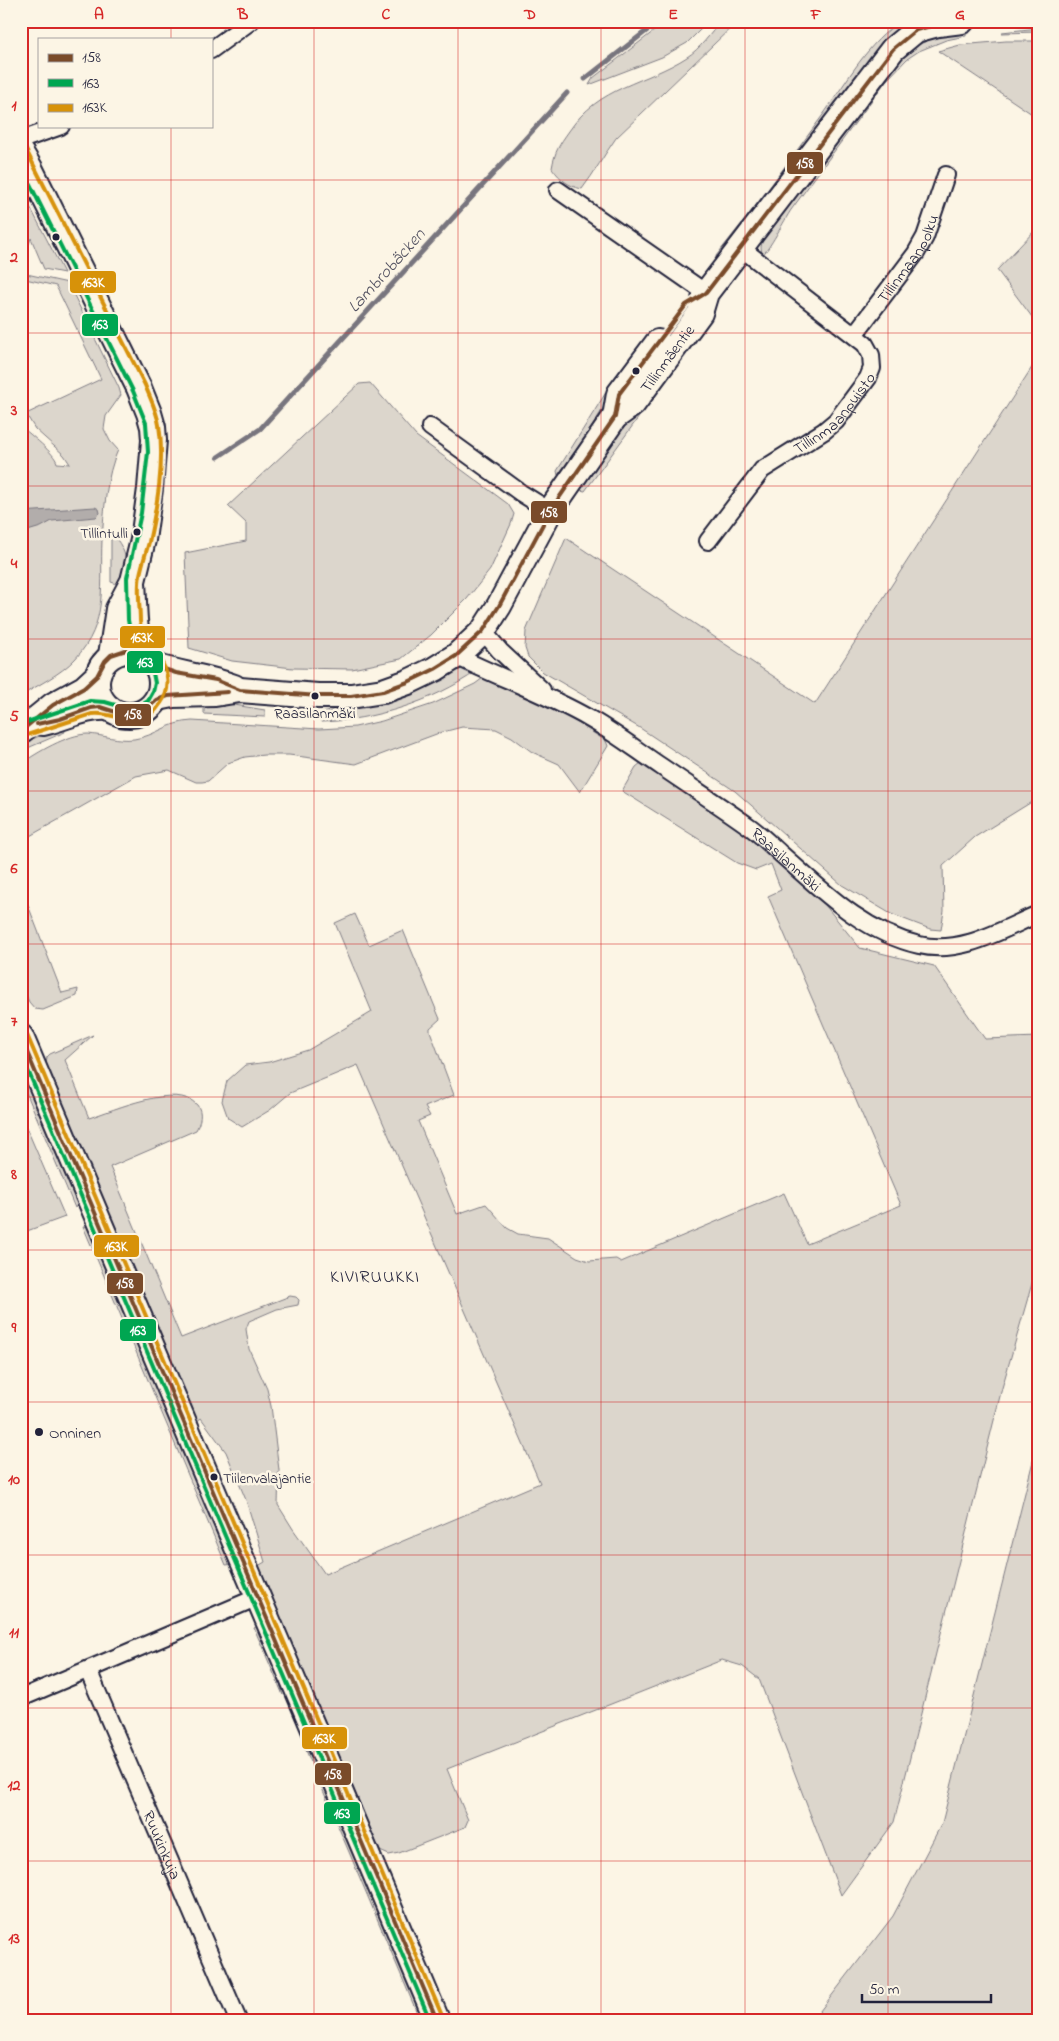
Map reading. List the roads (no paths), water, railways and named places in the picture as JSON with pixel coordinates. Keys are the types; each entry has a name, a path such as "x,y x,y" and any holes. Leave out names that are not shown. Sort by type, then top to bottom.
{"street":[{"path":"212,49 251,21"},
{"name":"Tillinmäentie","path":"158,698 173,694 215,694 240,690 318,696 351,696 383,691 415,679 456,656 483,631 499,606 550,511 616,417 619,394 686,305 706,293 893,49 916,30 938,22 962,21"},
{"path":"21,140 55,128"},
{"path":"21,153 139,388 149,413 154,440 143,540 133,581 118,609 111,655"},
{"name":"Tillinmaanpolku","path":"854,335 926,238 946,175"},
{"path":"558,190 706,293"},
{"name":"Tillinmaanpuisto","path":"708,541 762,470 824,431 836,421 868,378 872,368 871,355 865,344 741,248"},
{"path":"430,427 550,511"},
{"path":"97,676 98,694 109,708 116,712 131,715 147,710 158,698 162,682 137,641 134,620 133,581"},
{"name":"Raasilanmäki","path":"483,631 500,651 552,698"},
{"path":"26,728 53,705 84,688 97,676 105,661 111,655 126,650 150,660"},
{"name":"Raasilanmäki","path":"456,656 484,670 552,698 591,719 752,828 840,906 874,927 919,945 941,948 973,942 1038,914"},
{"name":"Tillinmäentie","path":"150,660 176,673 216,680 240,690"},
{"path":"26,728 62,718 88,708 109,708"},
{"path":"21,1037 437,2020"},
{"path":"21,1698 258,1597"},
{"name":"Ruukinkuja","path":"88,1670 238,2020"}],"waterway":[{"name":"Lambrobäcken","path":"585,79 659,21"},
{"name":"Lambrobäcken","path":"218,457 260,429 567,93"}],"place":[{"name":"Tillintulli","path":"137,532"},
{"name":"Raasilanmäki","path":"315,696"},
{"name":"Onninen","path":"39,1432"},
{"name":"Tiilenvalajantie","path":"214,1477"}],"district":[{"name":"KIVIRUUKKI","path":"375,1276"}]}
